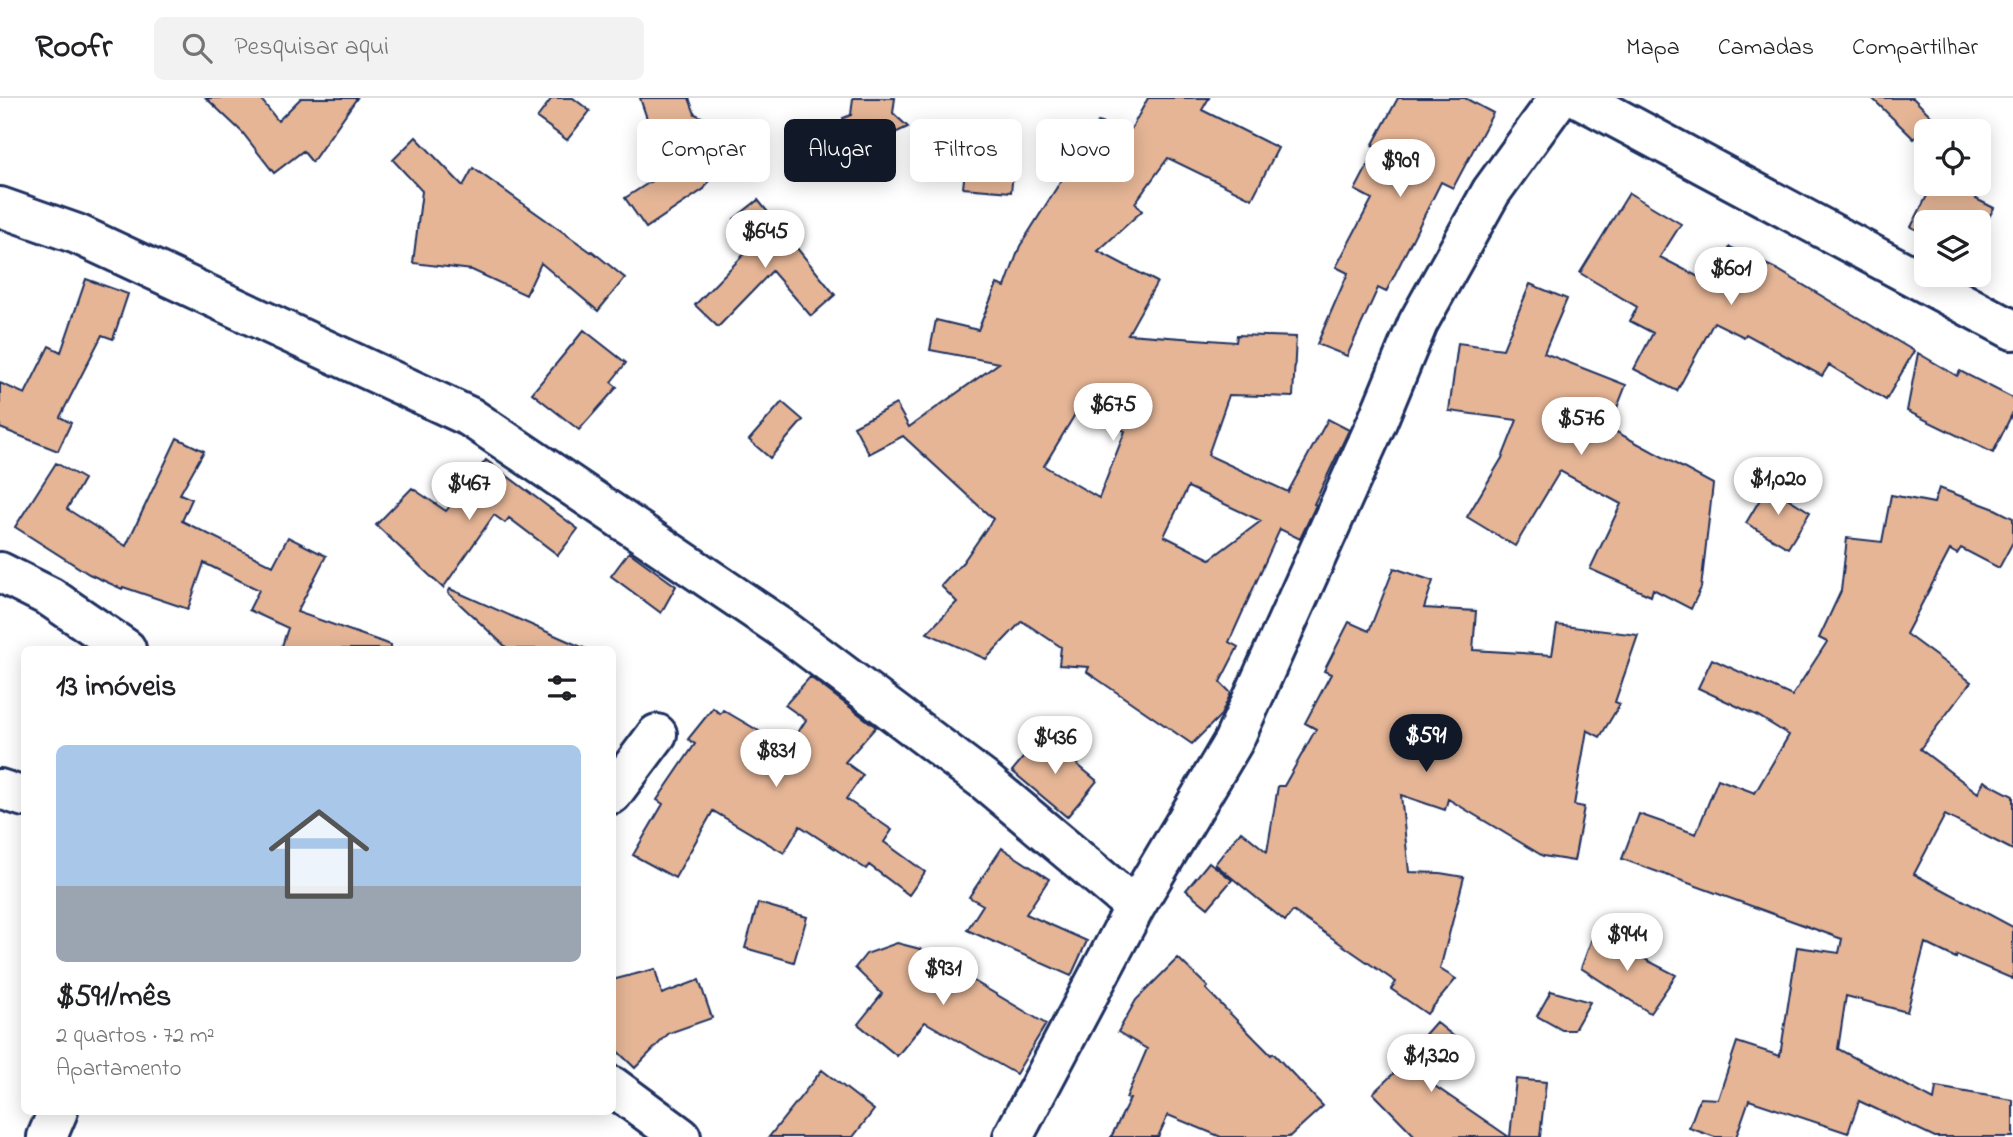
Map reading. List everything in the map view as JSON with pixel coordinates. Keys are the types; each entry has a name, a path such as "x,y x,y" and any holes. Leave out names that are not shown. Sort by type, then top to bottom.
{"street":[{"path":"1013,1137 1135,907 1233,742 1362,457 1418,324 1491,192 1559,98"},
{"path":"1579,98 2013,330"},
{"path":"0,207 77,234 470,417 779,625 985,781 1135,907"},
{"path":"0,572 50,597 122,646"},
{"path":"616,789 657,734"},
{"path":"0,789 21,796"},
{"path":"616,1089 681,1137"},
{"path":"47,1137 56,1115"}],"building":[{"path":"206,98 260,98 278,121 301,98 357,98 312,162 303,151 274,173 242,132"},
{"path":"552,98 573,98 590,111 567,140 537,118"},
{"path":"640,98 689,98 695,114 706,119 647,119"},
{"path":"853,98 895,98 893,113 908,127 896,133 896,119 843,118 851,115"},
{"path":"1148,98 1209,98 1202,110 1278,148 1252,199 1168,158 1135,203 1142,211 1098,251 1157,282 1128,334 1236,342 1237,335 1296,337 1293,397 1229,395 1208,455 1288,492 1328,419 1349,430 1300,539 1280,529 1229,642 1238,647 1220,682 1231,693 1221,715 1192,744 1087,672 1089,667 1059,665 1061,647 1022,621 986,659 927,633 957,602 941,586 963,562 993,519 903,436 869,454 854,426 896,404 909,427 999,363 930,350 936,320 978,330 997,284 1005,287 1020,246 1060,182 1134,182 1134,124","holes":["1077,411 1125,431 1099,498 1044,466","1188,487 1261,521 1210,559 1164,536"]},
{"path":"1398,98 1465,98 1493,113 1453,188 1441,182 1386,292 1378,288 1347,356 1317,344 1348,273 1336,267 1372,199 1355,190 1377,148 1372,146"},
{"path":"1872,98 1913,98 1934,119 1914,119 1914,139"},
{"path":"416,137 463,186 473,168 592,251 625,278 598,311 541,263 526,295 472,270 413,263 422,191 393,160"},
{"path":"650,182 708,182 704,189 646,228 625,198"},
{"path":"964,182 1012,182 1011,192 963,188"},
{"path":"1629,193 1681,224 1660,257 1712,284 1730,247 1778,270 1914,351 1886,400 1829,365 1822,376 1746,334 1744,337 1714,322 1677,391 1634,369 1653,333 1630,321 1637,307 1580,273"},
{"path":"1927,196 1977,196 1976,199 1994,208 1991,214 1991,210 1920,210"},
{"path":"758,200 835,295 811,316 772,271 718,327 695,305 754,244 734,219"},
{"path":"86,279 128,294 113,339 102,335 60,417 71,423 58,451 0,428 0,383 25,394 49,346 61,352"},
{"path":"1530,284 1567,299 1544,353 1626,385 1609,428 1713,484 1701,588 1691,609 1653,589 1651,596 1590,569 1621,504 1560,471 1515,546 1467,517 1502,458 1517,420 1449,411 1458,343 1503,349"},
{"path":"584,330 626,363 611,382 617,387 579,430 532,393"},
{"path":"1918,353 1957,376 1960,371 2013,398 2013,412 1993,453 1907,411"},
{"path":"782,402 803,420 770,458 749,440"},
{"path":"177,438 204,451 180,494 192,499 182,521 273,566 288,537 326,556 297,612 391,646 282,646 288,628 249,610 259,590 204,563 188,609 123,587 122,589 89,574 15,527 56,463 84,479 67,509 126,546"},
{"path":"486,460 578,529 558,555 509,518 505,523 494,515 443,588 376,525 412,488 446,511"},
{"path":"1768,486 1810,512 1788,548 1746,523"},
{"path":"1939,488 2013,518 2013,542 1999,568 1961,548 1957,554 1950,550 1906,634 1971,682 1920,749 1978,793 1984,781 2013,796 2013,850 1945,815 1914,874 2013,927 2013,979 1957,955 1956,958 1925,943 1907,1012 1846,996 1838,1049 1934,1100 1936,1087 2013,1100 2013,1137 1935,1137 1859,1101 1848,1133 1749,1100 1736,1137 1715,1137 1689,1128 1700,1098 1718,1099 1737,1042 1780,1056 1797,947 1839,953 1842,939 1622,859 1639,814 1696,834 1718,779 1755,793 1789,735 1758,716 1698,688 1712,659 1792,696 1827,642 1819,638 1841,591 1847,538 1882,542 1891,495 1934,503"},
{"path":"629,552 676,586 661,613 611,576"},
{"path":"1394,568 1433,581 1424,608 1476,611 1473,650 1552,655 1557,625 1638,635 1615,702 1620,704 1600,737 1587,730 1574,805 1584,807 1574,861 1543,856 1448,799 1445,810 1401,795 1409,872 1464,877 1440,969 1456,979 1427,1014 1391,989 1396,982 1293,911 1285,921 1215,864 1241,831 1267,852 1278,786 1284,786 1316,729 1305,723 1331,674 1324,671 1349,622 1369,631"},
{"path":"450,589 579,646 505,646 448,593"},
{"path":"810,677 876,727 845,762 863,775 846,799 892,830 884,842 925,872 909,895 869,865 866,869 800,826 784,853 713,811 675,878 633,855 663,804 657,800 695,744 688,739 713,708 720,714 723,710 788,748 806,720 785,705"},
{"path":"1042,735 1097,781 1067,817 1012,771"},
{"path":"1002,848 1049,879 1026,914 1087,941 1071,976 967,930 983,905 969,897"},
{"path":"1209,862 1232,880 1208,908 1186,890"},
{"path":"758,903 807,917 794,962 745,948"},
{"path":"1594,933 1676,975 1650,1013 1581,968"},
{"path":"897,943 920,949 1046,1024 1016,1074 925,1022 897,1056 858,1024 882,994 855,968 866,954"},
{"path":"1178,958 1323,1106 1289,1137 1221,1137 1168,1115 1158,1137 1111,1137 1130,1099 1126,1098 1147,1049 1118,1032 1136,1000"},
{"path":"655,969 662,994 699,980 712,1018 669,1033 635,1068 616,1050 616,979"},
{"path":"1551,991 1590,1002 1574,1030 1562,1030 1537,1016"},
{"path":"1436,1022 1462,1043 1429,1082 1509,1137 1416,1137 1373,1093 1416,1052 1412,1049"},
{"path":"822,1070 874,1110 853,1137 769,1137"},
{"path":"1516,1079 1546,1082 1540,1137 1510,1137"}]}
